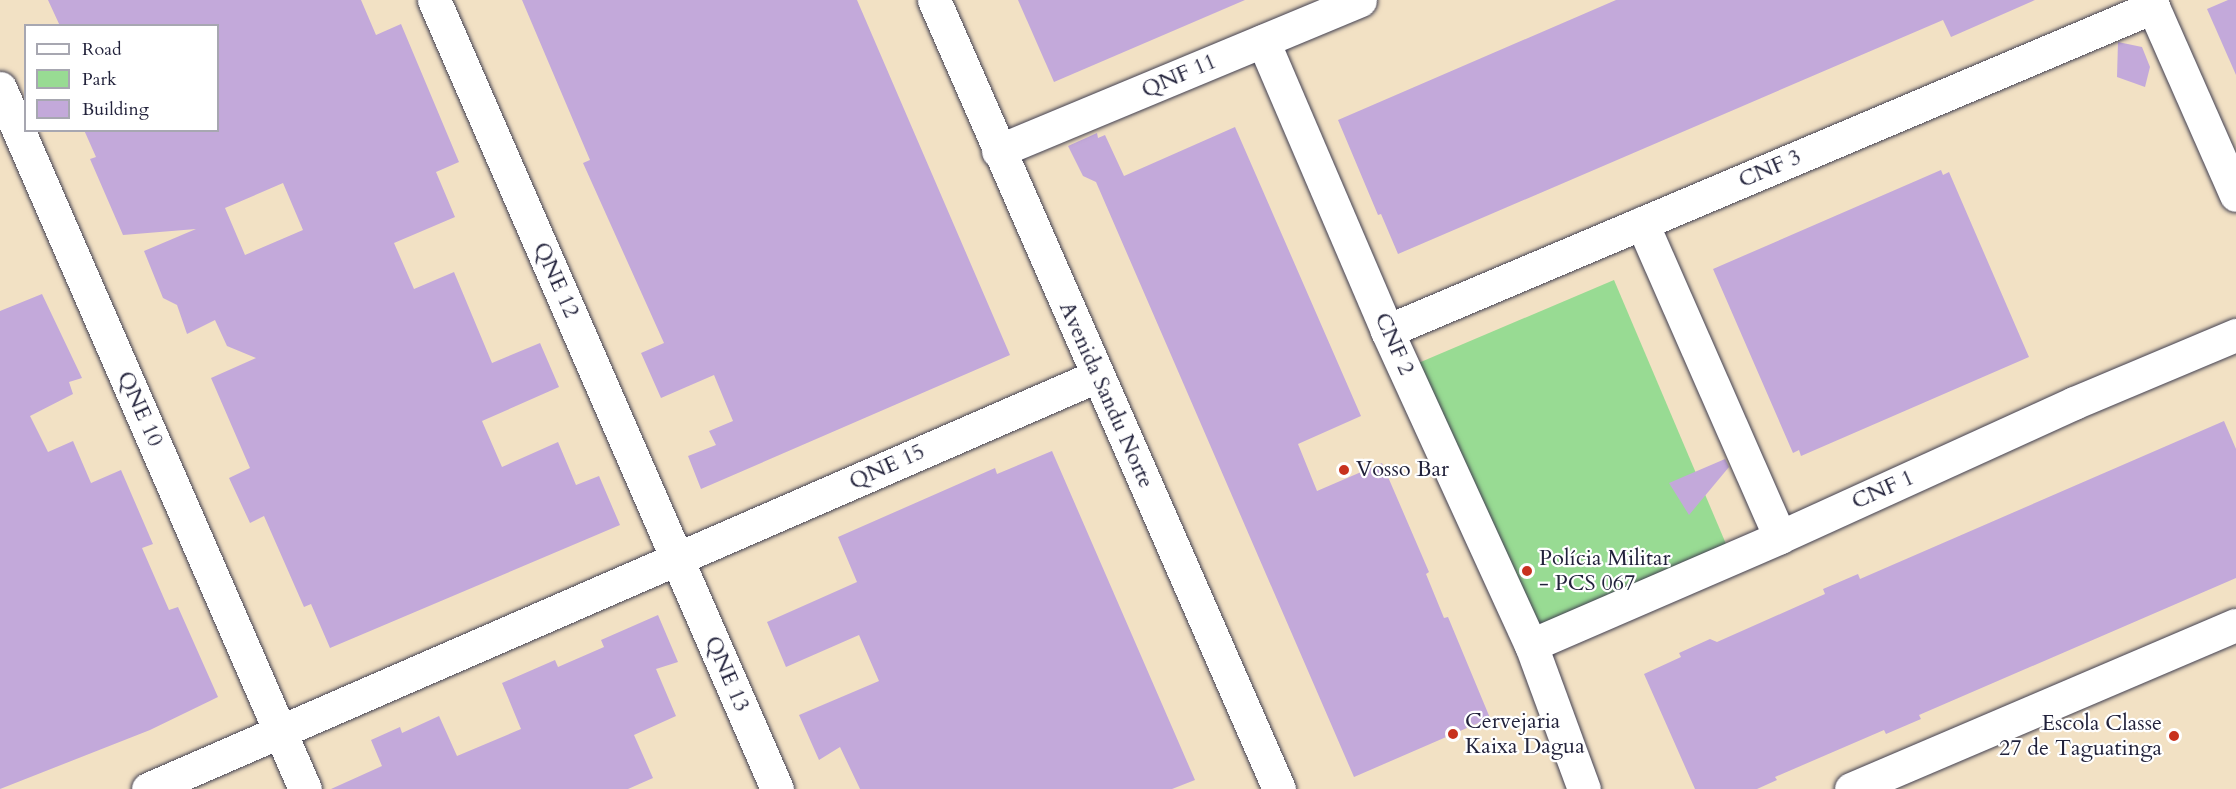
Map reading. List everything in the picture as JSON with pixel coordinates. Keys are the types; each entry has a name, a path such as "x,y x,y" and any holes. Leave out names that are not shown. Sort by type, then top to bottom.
{"street":[{"name":"QNE 12","path":"434,0 678,560"},
{"name":"Avenida Sandu Norte","path":"934,0 998,151 1279,789"},
{"name":"QNF 11","path":"998,151 1360,0"},
{"path":"2152,3 2236,195"},
{"name":"CNF 3","path":"1387,332 2152,3"},
{"name":"CNF 2","path":"1263,41 1387,332 1531,645 1584,789"},
{"name":"QNE 10","path":"0,88 305,789"},
{"path":"1642,224 1780,537"},
{"name":"CNF 1","path":"1531,645 1780,537 2085,398 2236,335"},
{"name":"QNE 15","path":"148,789 1097,376"},
{"name":"QNE 13","path":"678,560 777,789"},
{"path":"1851,789 2236,625"}],"green space":[{"path":"1614,280 1727,547 1521,634 1408,368"}],"building":[{"path":"48,0 361,0 376,35 401,24 459,162 436,172 455,217 394,243 414,289 454,272 492,363 540,343 559,387 482,421 502,467 558,442 576,485 599,476 620,525 330,648 311,604 304,607 264,516 250,523 229,478 250,468 211,378 256,358 227,346 215,320 187,334 177,305 163,298 144,251 196,229 123,235 90,159 96,157 85,132 219,132 219,24 59,24","holes":["283,183 303,230 245,255 225,208"]},
{"path":"522,0 857,0 1010,355 701,489 688,456 716,445 709,431 733,421 714,375 661,398 641,353 664,343 583,163 590,160"},
{"path":"1018,0 1245,0 1054,82"},
{"path":"1616,0 2035,0 1951,37 1943,20 1398,254 1381,214 1378,215 1338,120"},
{"path":"2228,0 2236,0 2236,75 2207,9"},
{"path":"2118,42 2142,47 2150,67 2145,87 2117,77"},
{"path":"1235,127 1361,416 1298,444 1317,491 1382,463 1429,572 1426,574 1444,618 1448,617 1490,718 1354,777 1096,182 1083,176 1068,146 1097,133 1098,138 1105,135 1124,176"},
{"path":"1941,170 1943,175 1949,172 2029,357 1801,456 1799,450 1793,453 1713,269"},
{"path":"42,294 82,378 69,382 73,394 30,416 48,452 73,441 91,483 121,470 153,544 142,548 169,610 178,607 218,697 150,730 0,789 0,311"},
{"path":"2224,421 2236,449 2236,578 1919,715 1921,719 1886,734 1884,730 1775,777 1777,780 1757,789 1695,789 1644,674 1681,657 1679,653 1710,639 1717,642 1825,594 1823,589 1858,574 1860,579"},
{"path":"1052,451 1195,780 1172,789 860,789 840,747 819,760 799,715 879,681 859,635 786,667 767,622 857,582 838,537 995,468 997,474"},
{"path":"1725,459 1729,467 1689,515 1669,483"},
{"path":"658,615 678,662 656,669 676,716 634,735 653,778 628,789 331,789 382,766 371,740 400,727 402,733 439,716 457,756 521,729 502,683 555,660 558,667 604,647 601,640"}],"place":[{"name":"Vosso Bar","path":"1344,470"},
{"name":"Polícia Militar - PCS 067","path":"1527,571"},
{"name":"Cervejaria Kaixa Dagua","path":"1453,734"},
{"name":"Escola Classe 27 de Taguatinga","path":"2174,736"}]}
